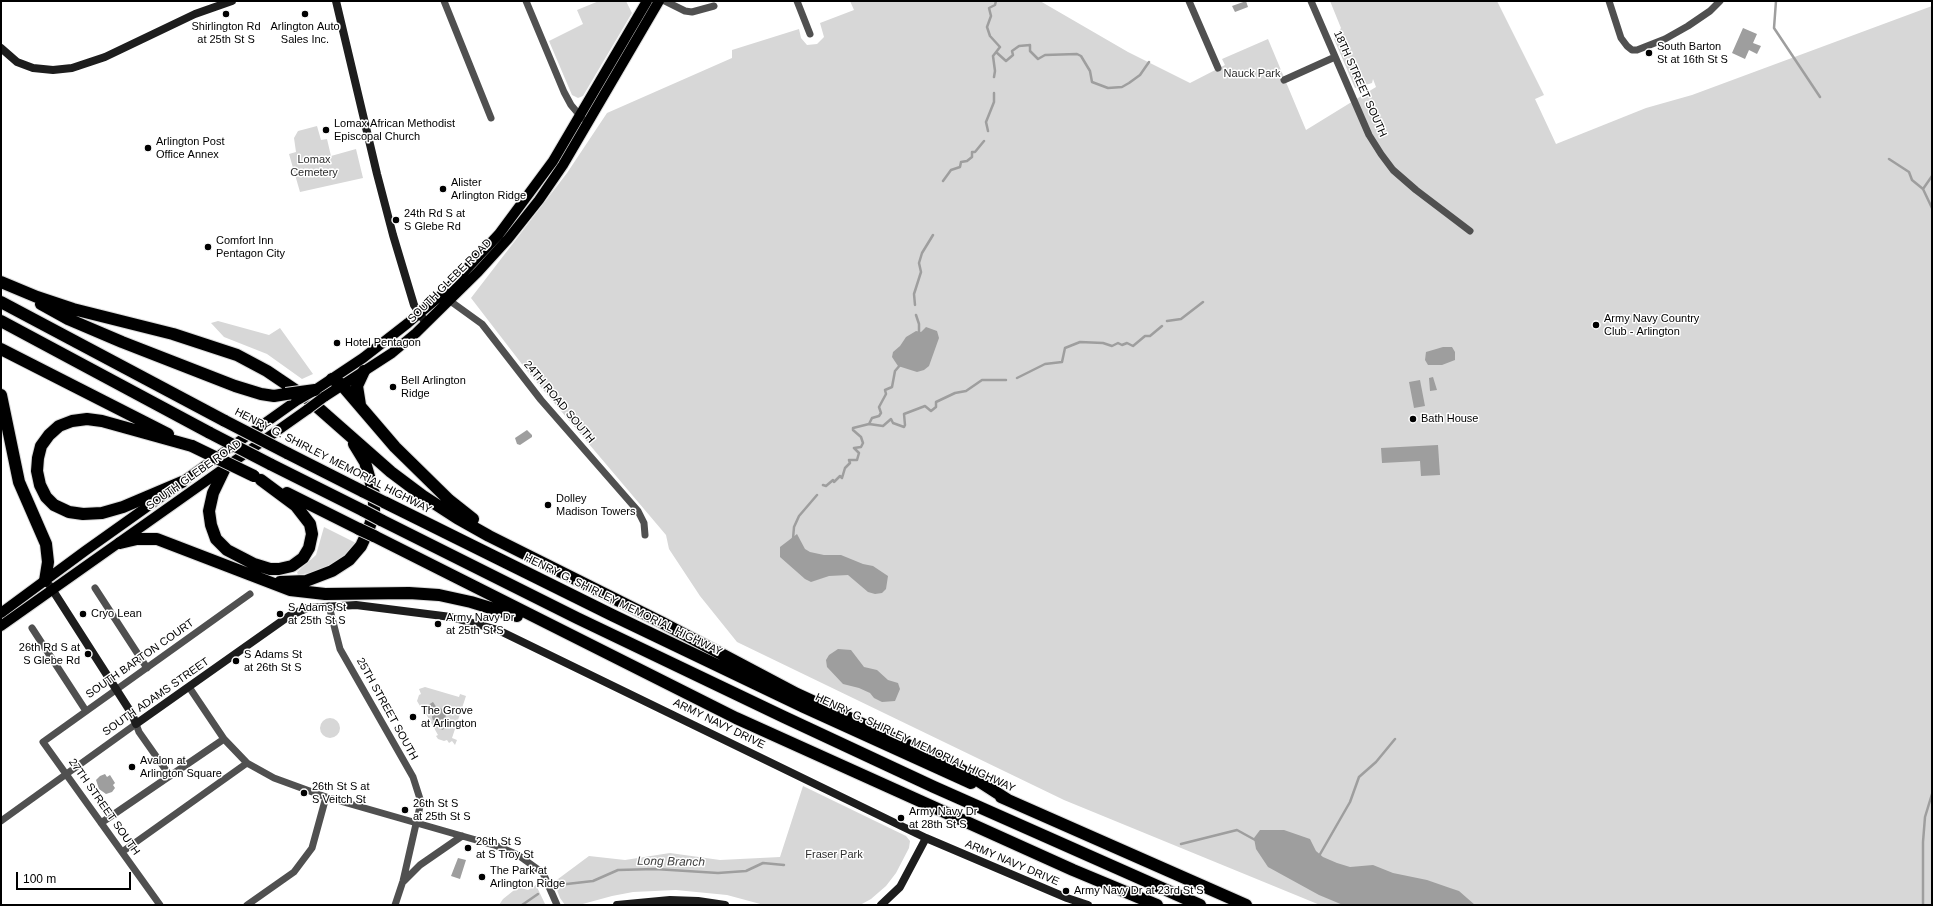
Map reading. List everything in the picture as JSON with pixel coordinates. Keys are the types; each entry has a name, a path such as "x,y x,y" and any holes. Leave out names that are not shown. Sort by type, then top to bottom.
{"highway":[{"path":"1,283 68,319 172,363 235,386 261,394 291,398 320,394"},
{"path":"1,283 74,309 173,334 237,355 267,371 296,390 338,424 391,472 423,496 489,536 662,622 797,694 960,769 1008,800"},
{"name":"HENRY G. SHIRLEY MEMORIAL HIGHWAY","path":"1,302 287,453 720,667 1008,800 1246,905"},
{"path":"1,321 270,464 577,618 934,787 1200,905"},
{"path":"1,349 736,718 1066,867 1157,905"},
{"path":"361,408 357,388 364,371"},
{"path":"337,382 395,447 457,507 536,559"},
{"path":"1,395 19,482 46,544 49,585"},
{"path":"182,482 123,507 102,513 76,513 54,505 46,497 40,485 37,471 38,458 41,446 49,435 59,426 72,421 87,419 102,421 192,446"},
{"path":"257,579 285,583 316,578 332,571 349,560 361,546 374,513 374,494 365,462 338,424"},
{"path":"225,468 213,493 209,510 210,525 216,539 227,550 254,564 270,569 279,569 292,566 303,558 309,548 312,534 310,524 296,506 257,478"},
{"path":"120,543 142,539 157,539 257,579 290,590 314,593 439,595 500,610 568,634"}],"main road":[{"name":"SOUTH GLEBE ROAD","path":"337,382 364,371 392,352 426,323 499,234 553,161 647,1"},
{"name":"SOUTH GLEBE ROAD","path":"1,614 120,543 308,410 320,394 337,382 419,314 445,298 503,245 535,206 563,165 659,1"},
{"name":"SOUTH GLEBE ROAD","path":"1,626 49,585 85,551 182,482 291,398"}],"street":[{"path":"1,48 17,62 33,68 53,70 72,68 105,57 188,17 232,1"},
{"path":"336,1 377,174 407,281 419,314 426,323"},
{"path":"444,1 491,118"},
{"path":"526,1 564,92 587,124"},
{"path":"665,1 685,11 692,12 714,6"},
{"path":"796,1 810,34"},
{"path":"1189,1 1218,68"},
{"name":"18TH STREET SOUTH","path":"1311,1 1369,135 1380,154 1393,170 1416,190 1470,231"},
{"path":"1609,1 1621,38 1626,46 1632,50 1644,48 1665,39 1710,11 1720,1"},
{"path":"1284,80 1335,57"},
{"name":"24TH ROAD SOUTH","path":"445,298 482,324 541,400 638,511 644,523 645,535"},
{"path":"49,585 116,690 136,724 139,732 170,776"},
{"path":"95,588 146,668"},
{"name":"SOUTH BARTON COURT","path":"43,742 250,594"},
{"name":"ARMY NAVY DRIVE","path":"329,606 356,605 451,617 498,630 926,838 1067,898 1088,905"},
{"name":"SOUTH ADAMS STREET","path":"1,821 68,775 136,724 289,616 307,608 329,606"},
{"name":"25TH STREET SOUTH","path":"329,606 340,649 412,777 421,802 403,882 395,905"},
{"path":"32,628 86,711"},
{"path":"189,687 224,739 247,763 274,778 326,797 497,846 524,859 543,873 557,905"},
{"path":"101,823 224,739"},
{"name":"27TH STREET SOUTH","path":"43,742 160,905"},
{"path":"122,852 247,763"},
{"path":"247,905 294,872 312,848 326,797"},
{"path":"403,882 420,865 462,836"},
{"path":"881,905 900,887 926,838"},
{"path":"617,905 670,900 698,901 725,905"}],"green space":[{"path":"599,1 626,1 632,13 583,96 578,98 572,95 549,41 583,24 577,10"},
{"name":"Nauck Park","path":"850,1 1040,1 1128,52 1190,83 1225,65 1222,59 1268,39 1306,130 1376,87 1373,79 1372,83 1355,88 1334,39 1341,28 1330,1 1497,1 1544,95 1535,99 1556,144 1646,108 1692,95 1932,6 1932,905 1320,905 1064,800 737,642 700,596 669,549 666,535 528,372 471,298 567,173 607,113 732,58 732,50 799,29 801,38 807,45 817,44 824,37 820,23 854,10"},
{"name":"Lomax Cemetery","path":"317,126 321,140 327,139 331,156 356,149 363,178 300,192 289,154 296,152 294,138 298,131"},
{"path":"218,321 269,335 280,328 313,374 302,379 267,354 224,337 211,323"},
{"path":"324,527 356,543 342,559 320,571 298,575 297,572 316,555"},
{"path":"425,687 459,697 460,694 466,696 452,738 457,740 455,745 452,741 449,743 447,740 444,741 438,739 436,736 438,735 421,705 420,706 417,701 419,695 421,694 419,689"},
{"path":"330,718 337,721 340,728 337,735 330,738 323,735 320,728 323,721"},
{"name":"Fraser Park","path":"803,786 906,836 910,841 909,848 896,873 886,886 871,899 860,905 764,905 727,895 676,890 633,892 579,905 565,905 560,898 554,882 589,856 625,860 670,853 720,860 780,857"},
{"path":"536,885 545,904 544,905 499,905 503,899 518,887 528,890"}],"shaded area":[{"path":"1246,1 1248,7 1235,12 1232,6"},
{"path":"1743,28 1757,34 1753,43 1761,46 1757,54 1749,50 1745,59 1732,53"},
{"path":"926,327 937,331 939,338 929,366 924,370 917,372 898,366 892,357 893,352 900,346 906,337 916,331 921,332"},
{"path":"1443,347 1452,347 1455,352 1455,360 1442,365 1428,365 1425,360 1426,352"},
{"path":"1433,377 1437,390 1430,391 1429,378"},
{"path":"1420,380 1425,406 1414,408 1409,382"},
{"path":"527,430 532,437 520,445 517,444 515,438"},
{"path":"1438,445 1440,475 1421,476 1420,461 1382,463 1381,448"},
{"path":"797,534 805,549 810,552 824,555 841,555 863,564 873,566 888,576 886,589 882,593 875,594 868,592 848,575 829,576 811,582 805,579 780,557 780,547"},
{"path":"838,649 851,650 864,667 877,670 888,680 898,683 900,689 895,701 882,702 874,698 870,693 859,688 843,684 827,667 826,660 829,655"},
{"path":"433,702 437,708 439,707 445,711 446,719 444,721 447,727 442,730 437,721 433,720 433,714 428,705"},
{"path":"105,774 107,777 110,775 115,783 113,785 115,788 112,792 106,794 99,789 96,780"},
{"path":"1260,830 1284,830 1310,839 1316,851 1323,857 1337,863 1350,867 1373,865 1393,873 1427,880 1459,891 1475,905 1343,905 1319,895 1268,867 1256,849 1254,838"},
{"path":"458,858 466,860 460,879 451,876"}],"waterway":[{"path":"994,77 995,71 993,56 1000,47 990,36 987,27 991,16 989,8 995,5 996,1"},
{"path":"1776,1 1774,28 1820,97"},
{"path":"996,52 1006,61 1013,55 1012,51 1019,46 1030,45 1030,51 1038,59 1045,55 1077,54 1081,56 1090,71 1092,82 1108,88 1122,87 1129,83 1140,75 1149,62"},
{"path":"988,131 986,122 994,102 994,93"},
{"path":"943,181 951,170 960,167 961,162 967,161 972,157 972,152 975,152 984,141"},
{"path":"1889,159 1909,172 1912,180 1923,189 1932,208"},
{"path":"1923,189 1932,176"},
{"path":"915,305 914,294 921,272 919,263 922,253 933,235"},
{"path":"1167,321 1181,319 1203,302"},
{"path":"916,315 919,324 919,334"},
{"path":"1017,378 1045,364 1062,362 1065,348 1080,342 1103,343 1112,346 1118,343 1122,345 1127,343 1133,346 1145,336 1150,336 1162,326"},
{"path":"823,485 826,486 833,480 834,482 840,476 842,478 845,468 850,463 849,460 857,460 859,453 854,448 861,447 863,443 861,437 853,430 853,428 869,424 872,418 879,416 881,413 879,407 886,394 885,390 892,387 895,371 901,364"},
{"path":"869,424 883,426 891,419 893,423 904,427 904,414 925,406 931,411 936,407 936,402 955,393 966,391 982,380 1006,380"},
{"path":"793,539 794,527 799,516 817,495"},
{"path":"1319,856 1350,802 1359,777 1376,762 1395,739"},
{"path":"1923,905 1923,842 1925,817 1932,794"},
{"path":"1181,844 1237,830 1257,841"},
{"name":"Long Branch","path":"558,885 593,881 618,870 655,869 718,873 746,871 763,863 784,865"},
{"name":"Long Branch","path":"522,905 538,894"}],"place":[{"name":"Shirlington Rd at 25th St S","path":"226,14"},
{"name":"Arlington Auto Sales Inc.","path":"305,14"},
{"name":"South Barton St at 16th St S","path":"1649,53"},
{"name":"Lomax African Methodist Episcopal Church","path":"326,130"},
{"name":"Arlington Post Office Annex","path":"148,148"},
{"name":"Alister Arlington Ridge","path":"443,189"},
{"name":"24th Rd S at S Glebe Rd","path":"396,220"},
{"name":"Comfort Inn Pentagon City","path":"208,247"},
{"name":"Army Navy Country Club - Arlington","path":"1596,325"},
{"name":"Hotel Pentagon","path":"337,343"},
{"name":"Bell Arlington Ridge","path":"393,387"},
{"name":"Bath House","path":"1413,419"},
{"name":"Dolley Madison Towers","path":"548,505"},
{"name":"Cryo Lean","path":"83,614"},
{"name":"S Adams St at 25th St S","path":"280,614"},
{"name":"Army Navy Dr at 25th St S","path":"438,624"},
{"name":"26th Rd S at S Glebe Rd","path":"88,654"},
{"name":"S Adams St at 26th St S","path":"236,661"},
{"name":"The Grove at Arlington","path":"413,717"},
{"name":"Avalon at Arlington Square","path":"132,767"},
{"name":"26th St S at S Veitch St","path":"304,793"},
{"name":"26th St S at 25th St S","path":"405,810"},
{"name":"Army Navy Dr at 28th St S","path":"901,818"},
{"name":"26th St S at S Troy St","path":"468,848"},
{"name":"The Park at Arlington Ridge","path":"482,877"},
{"name":"Army Navy Dr at 23rd St S","path":"1066,891"}]}
